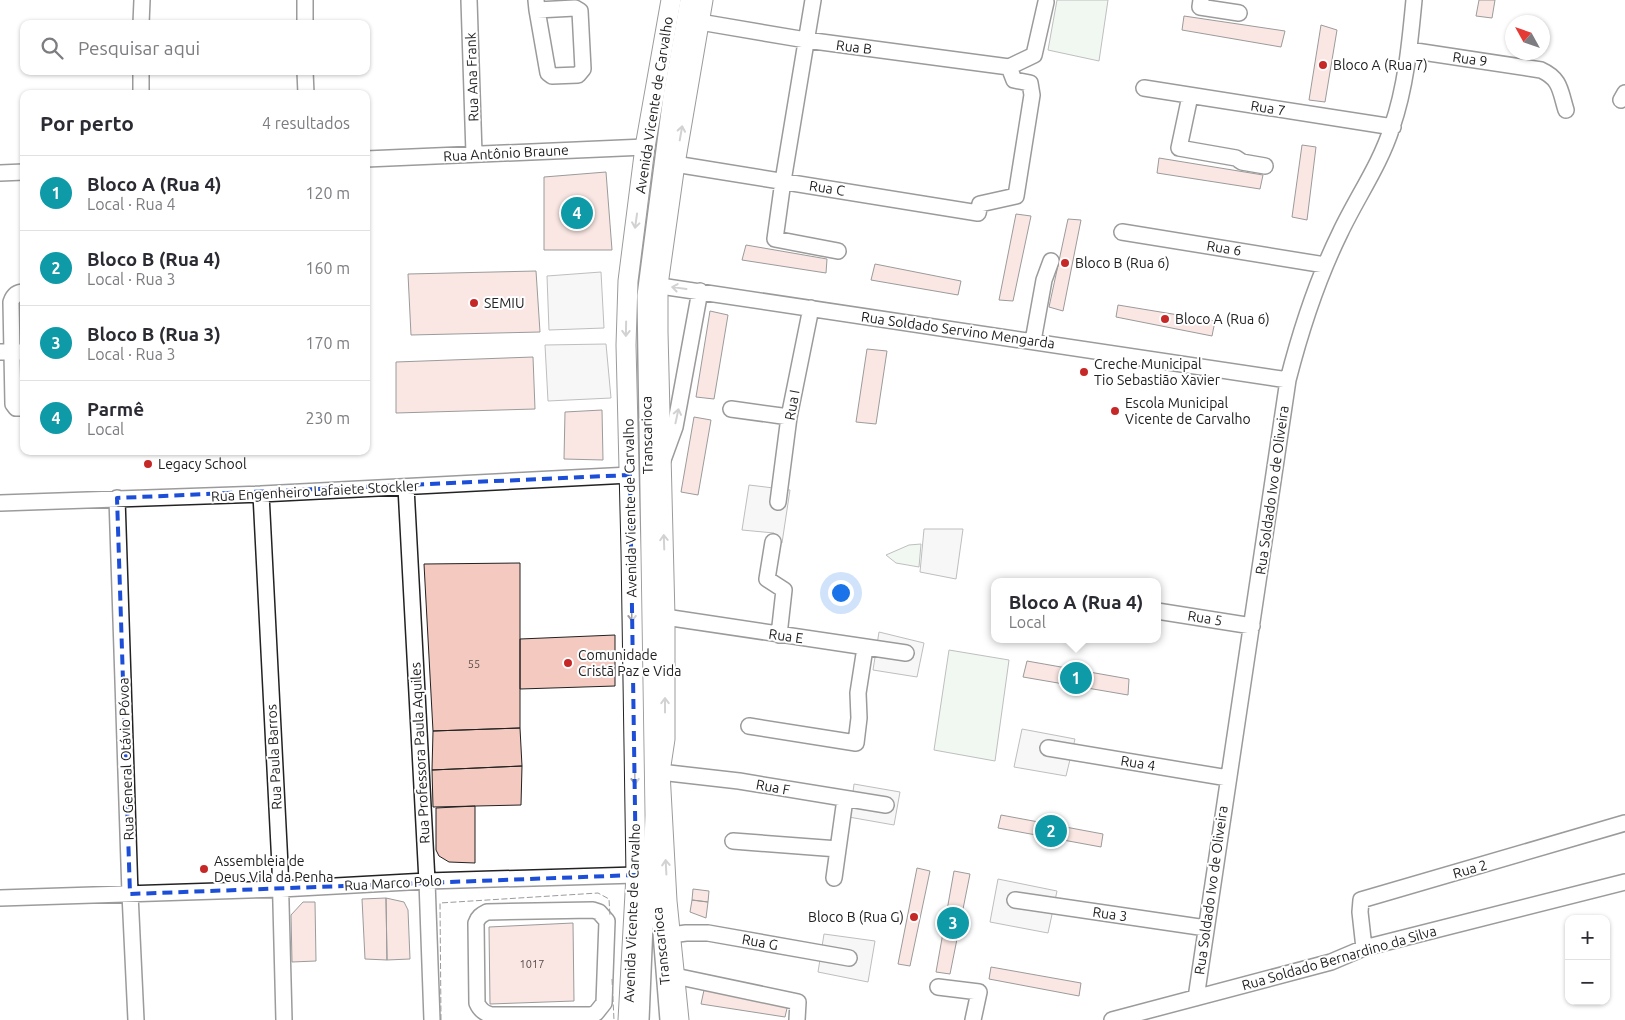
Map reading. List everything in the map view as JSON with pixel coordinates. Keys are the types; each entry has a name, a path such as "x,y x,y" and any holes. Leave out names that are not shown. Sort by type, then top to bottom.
{"main road":[{"name":"Avenida Vicente de Carvalho","path":"671,0 645,147 644,283 658,332 666,617 665,739 660,772 667,901 671,935 683,978 679,1020"},
{"name":"Avenida Vicente de Carvalho","path":"628,1020 630,969 644,873 626,345 675,164 704,0"}],"street":[{"path":"142,0 142,20"},
{"path":"305,0 305,20"},
{"name":"Rua Ana Frank","path":"469,0 474,154"},
{"name":"Transcarioca","path":"641,1020 646,900 644,873 653,815 644,283 671,96 688,0"},
{"path":"813,0 783,182 776,240 838,251"},
{"path":"1201,0 1200,7 1239,13"},
{"name":"Rua Soldado Ivo de Oliveira","path":"1196,998 1288,380 1309,306 1325,265 1340,231 1384,149 1393,127 1409,50 1414,0"},
{"path":"1009,67 1034,55 1046,2"},
{"path":"536,5 575,8 580,11 583,69 578,75 552,76 548,74 536,5"},
{"name":"Rua B","path":"700,22 806,40 1009,67"},
{"name":"Rua 9","path":"1409,50 1541,70 1558,82 1566,110"},
{"name":"Rua C","path":"675,164 978,213 980,204 1016,196 1032,94 1030,83 1014,80 1009,67"},
{"path":"141,75 141,90"},
{"path":"306,75 306,90"},
{"name":"Rua 7","path":"1144,88 1393,127"},
{"path":"1190,96 1179,148 1236,158 1242,162 1265,166"},
{"name":"Rua Antônio Braune","path":"370,159 645,147"},
{"path":"0,172 20,172"},
{"name":"Rua 6","path":"1122,232 1325,265"},
{"path":"1034,341 1044,280 1050,261"},
{"name":"Rua Soldado Servino Mengarda","path":"644,283 1288,380"},
{"name":"Avenida Vicente de Carvalho","path":"662,462 675,427 700,291"},
{"path":"20,292 15,294 11,302 13,404 16,408 20,408"},
{"name":"Rua I","path":"778,502 789,417 811,308"},
{"path":"731,409 789,417"},
{"name":"Rua Engenheiro Lafaiete Stockler","path":"0,503 261,494 630,475"},
{"name":"Rua Professora Paula Aquiles","path":"406,487 427,882 432,1020"},
{"name":"Rua Paula Barros","path":"261,494 281,889 284,1020"},
{"name":"Rua General Otávio Póvoa","path":"118,498 130,894 136,1020"},
{"path":"773,542 767,579 784,590 779,635"},
{"name":"Rua 5","path":"1161,612 1252,626"},
{"name":"Rua E","path":"666,617 906,653"},
{"path":"749,726 856,743 859,718 858,693 865,648"},
{"name":"Rua 4","path":"1048,748 1228,778"},
{"name":"Rua F","path":"660,772 739,781 886,806"},
{"path":"834,878 845,799"},
{"name":"Rua 2","path":"1364,948 1360,912 1361,900 1625,823"},
{"path":"733,841 838,849"},
{"name":"Transcarioca","path":"644,873 660,933 668,1020"},
{"name":"Rua Marco Polo","path":"0,898 281,889 644,873"},
{"name":"Rua Soldado Bernardino da Silva","path":"1112,1020 1331,962 1364,948 1625,882"},
{"name":"Rua 3","path":"1015,900 1206,928"},
{"path":"593,910 599,912 607,921 605,968 604,1003 596,1013 591,1015 491,1015 484,1013 477,1004 476,923 478,918 487,912 593,910"},
{"name":"Rua G","path":"671,935 708,933 849,958"},
{"path":"605,968 630,969"},
{"path":"683,978 798,1002 797,1020"},
{"path":"938,987 978,992 973,1020"}],"highlighted area":[{"path":"630,475 636,875 130,894 117,498"}],"green space":[{"path":"1057,0 1108,0 1099,61 1048,50"},
{"path":"921,544 919,567 896,563 886,555 909,545"},
{"path":"949,650 1009,660 995,761 934,750"}],"shaded area":[{"path":"601,272 604,328 549,330 547,276"},
{"path":"606,344 611,398 548,401 545,345"},
{"path":"749,485 790,490 782,543 773,542 774,533 742,530"},
{"path":"924,529 963,529 956,579 920,572"},
{"path":"879,632 924,643 917,677 873,670"},
{"path":"1022,729 1075,739 1066,776 1014,767"},
{"path":"854,784 900,792 894,825 843,816 852,800"},
{"path":"998,879 1057,891 1048,933 990,922"},
{"path":"824,934 875,941 868,982 818,972"}],"building":[{"path":"1479,0 1495,0 1492,18 1476,16"},
{"path":"1184,16 1285,31 1281,47 1182,30"},
{"name":"Bloco A (Rua 7)","path":"1321,25 1337,30 1325,102 1309,100"},
{"path":"1302,145 1316,147 1307,220 1292,217"},
{"path":"1159,158 1263,175 1260,189 1157,173"},
{"path":"606,172 612,250 544,250 544,177"},
{"path":"1016,214 1031,216 1013,301 999,300"},
{"name":"Bloco B (Rua 6)","path":"1068,219 1081,220 1063,311 1049,307"},
{"path":"746,245 827,259 826,273 742,260"},
{"path":"875,264 961,281 958,295 871,280"},
{"name":"SEMIU","path":"536,271 540,332 411,335 408,274"},
{"name":"Bloco A (Rua 6)","path":"1118,305 1215,321 1212,336 1116,317"},
{"path":"710,311 728,315 714,399 696,397"},
{"path":"867,349 887,351 876,424 856,422"},
{"path":"533,357 535,409 396,413 396,362"},
{"path":"602,410 603,460 564,459 565,412"},
{"path":"694,417 711,420 698,495 681,492"},
{"path":"520,563 520,728 433,731 424,564"},
{"name":"Comunidade Cristã Paz e Vida","path":"615,635 615,686 520,689 520,639"},
{"path":"1027,661 1129,679 1128,695 1023,677"},
{"path":"520,728 522,766 432,770 433,731"},
{"path":"522,766 521,805 433,807 432,770"},
{"path":"475,806 475,863 449,862 439,856 436,850 436,808"},
{"path":"1001,815 1103,834 1101,847 998,828"},
{"name":"Bloco B (Rua G)","path":"917,868 930,871 910,966 898,964"},
{"path":"954,871 970,874 950,974 936,972"},
{"path":"693,889 709,891 708,902 692,900"},
{"path":"386,898 387,960 365,959 362,899"},
{"path":"386,898 404,902 408,910 410,959 387,960"},
{"path":"692,900 708,902 706,918 690,912"},
{"path":"303,902 315,902 316,961 292,962 291,915"},
{"path":"573,923 574,1001 490,1004 489,927"},
{"path":"991,967 1081,983 1079,996 989,979"},
{"path":"704,990 788,1004 785,1017 701,1004"}],"fence":[{"path":"441,1020 440,903 598,893 609,899 610,916"},
{"path":"612,979 614,1020"}],"place":[{"name":"Bloco A (Rua 7)","path":"1323,65"},
{"name":"Parmê","path":"577,213"},
{"name":"Bloco B (Rua 6)","path":"1065,263"},
{"name":"SEMIU","path":"474,303"},
{"name":"Bloco A (Rua 6)","path":"1165,319"},
{"name":"Creche Municipal Tio Sebastião Xavier","path":"1084,372"},
{"name":"Escola Municipal Vicente de Carvalho","path":"1115,411"},
{"name":"Legacy School","path":"148,464"},
{"name":"Comunidade Cristã Paz e Vida","path":"568,663"},
{"name":"Bloco A (Rua 4)","path":"1076,678"},
{"name":"Bloco B (Rua 4)","path":"1051,831"},
{"name":"Assembleia de Deus Vila da Penha","path":"204,869"},
{"name":"Bloco B (Rua G)","path":"914,917"},
{"name":"Bloco B (Rua 3)","path":"953,923"}]}
